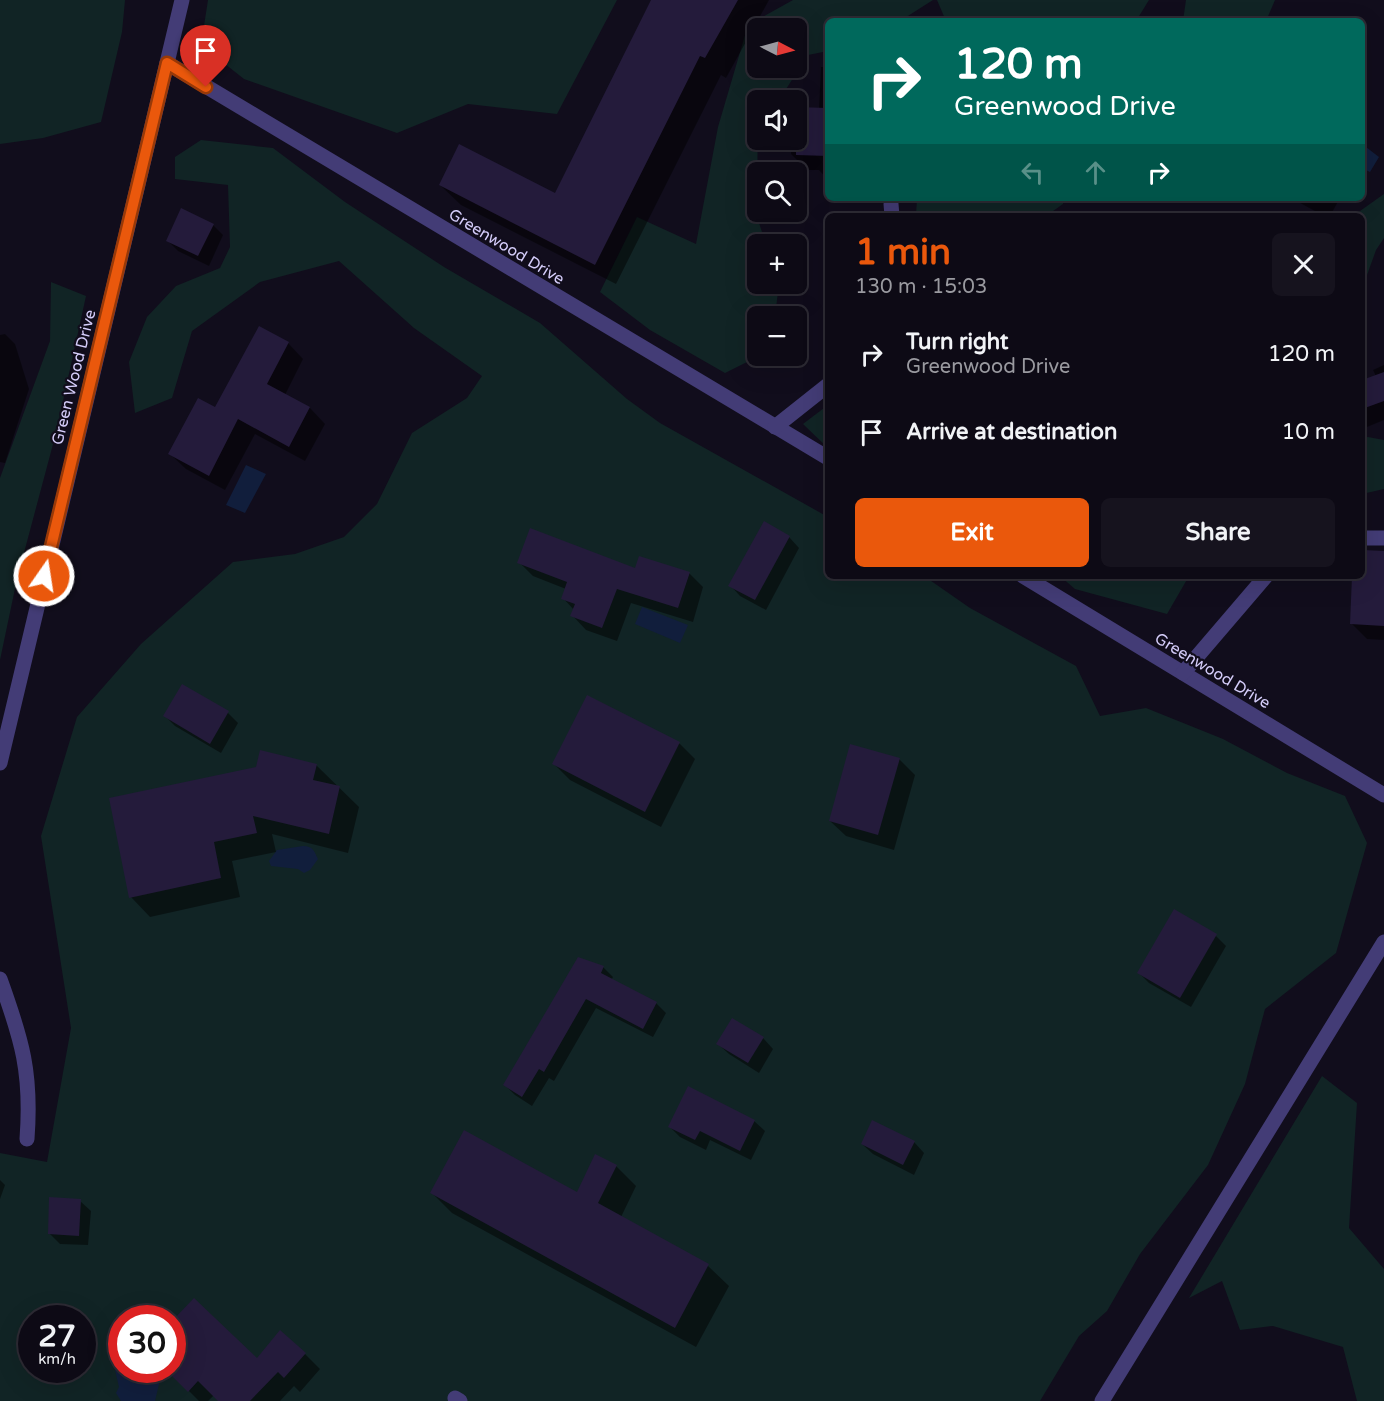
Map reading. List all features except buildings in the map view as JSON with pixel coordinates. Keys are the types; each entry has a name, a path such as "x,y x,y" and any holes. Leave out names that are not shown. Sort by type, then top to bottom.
{"street":[{"name":"Green Wood Drive","path":"0,763 182,0"},
{"name":"Greenwood Drive","path":"167,63 825,456"},
{"path":"776,427 825,387"},
{"path":"1365,538 1384,538"},
{"name":"Greenwood Drive","path":"1028,579 1384,795"},
{"path":"1183,673 1263,579"},
{"path":"1102,1401 1384,942"},
{"path":"0,979 26,1058 30,1098 27,1139"}],"green space":[{"path":"0,0 125,0 122,32 101,122 43,138 0,144"},
{"path":"208,0 617,0 557,114 468,104 397,133 244,79 201,45"},
{"path":"793,0 933,0 905,18 825,18 825,52 807,57 807,18 761,18"},
{"path":"937,0 1149,0 1138,18 945,18"},
{"path":"1186,0 1275,0 1267,18 1183,18"},
{"path":"747,28 747,78 793,78 785,90 747,90 747,150 758,150 757,162 747,162 747,222 759,222 763,234 747,234 747,294 778,294 776,306 747,306 747,362 725,373 650,330 600,292 637,217 696,244 718,127"},
{"path":"201,140 273,148 345,202 444,267 540,323 627,399 660,423 825,515 825,579 928,579 970,608 1076,666 1100,716 1146,708 1223,739 1287,773 1345,796 1367,843 1336,953 1265,1009 1245,1084 1208,1165 1140,1254 1107,1311 1079,1336 1040,1401 0,1401 0,1153 47,1162 71,1028 41,836 77,717 141,644 233,562 295,554 344,537 377,504 412,433 467,398 482,376 414,328 339,261 260,282 192,331 172,398 135,413 129,362 147,317 176,286 220,268 230,247 228,185 175,179 175,157"},
{"path":"1384,194 1384,238 1376,250 1365,281 1365,213 1357,213"},
{"path":"917,201 1064,201 1063,204 1050,213 916,213"},
{"path":"51,282 86,296 56,433 17,579 0,660 0,478 50,341"},
{"path":"825,407 825,445 803,424"},
{"path":"1365,438 1384,440 1384,489 1365,493"},
{"path":"1063,579 1187,579 1167,614 1075,589"},
{"path":"1322,1076 1357,1103 1349,1228 1384,1269 1384,1401 1357,1401 1343,1347 1273,1326 1240,1330 1222,1281 1189,1298"}],"water":[{"path":"1365,146 1379,157 1370,172 1365,170"},
{"path":"246,465 266,474 245,513 226,505"},
{"path":"642,607 688,625 680,643 635,624"},
{"path":"303,846 311,848 318,859 310,870 304,873 298,869 271,866 269,861 277,850"},
{"path":"118,1383 159,1383 155,1401 121,1401 116,1393"}],"route":[{"path":"44,576 167,63 206,87"}]}
